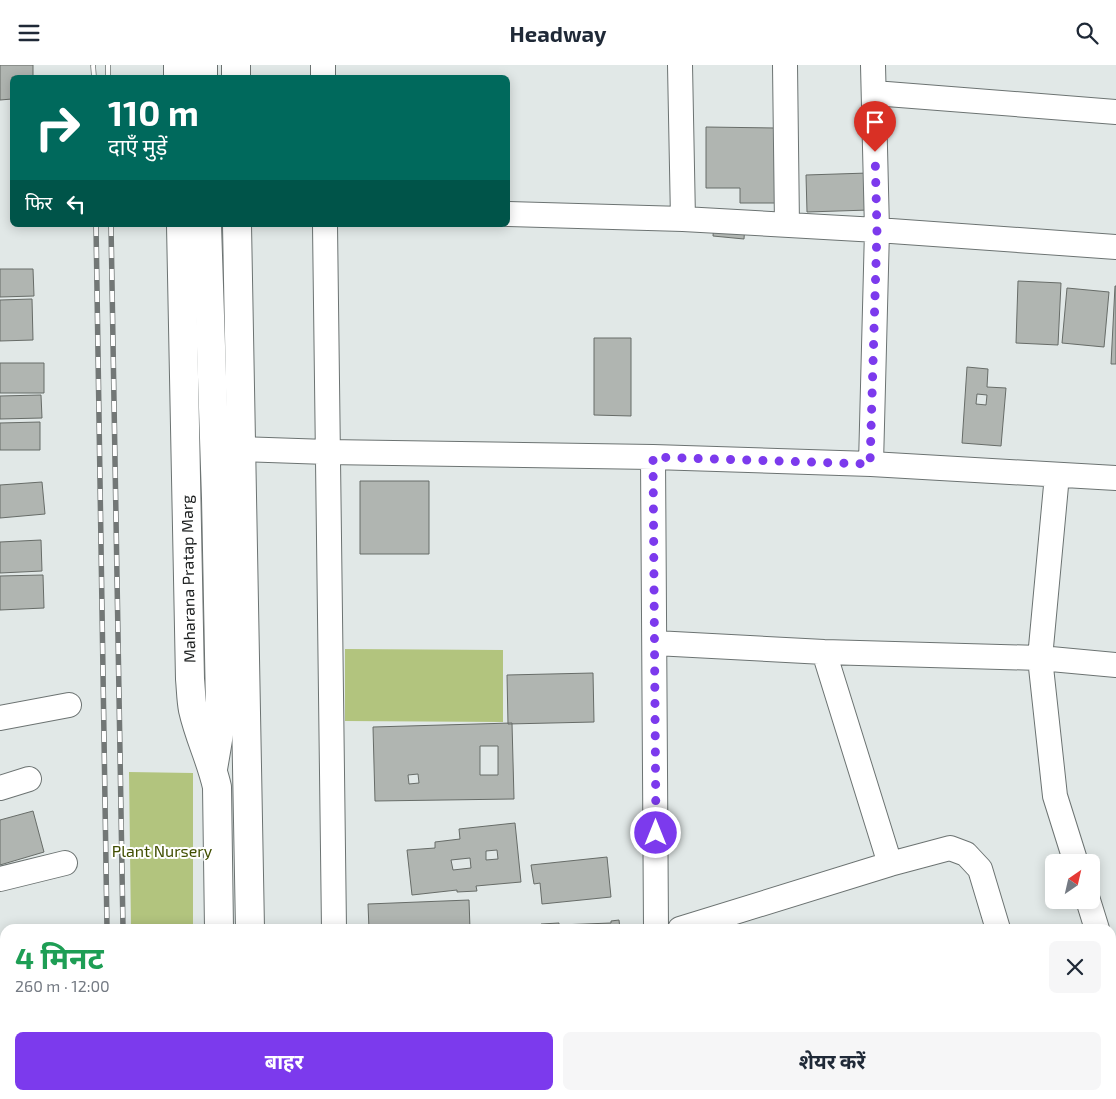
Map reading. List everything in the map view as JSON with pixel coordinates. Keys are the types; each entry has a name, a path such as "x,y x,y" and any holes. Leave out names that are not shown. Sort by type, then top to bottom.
{"main road":[{"name":"Maharana Pratap Marg","path":"181,227 190,679 192,708 199,734 213,769 217,787 219,924"},
{"path":"207,227 216,488 220,706 218,749 213,769"},
{"path":"237,227 250,924"}],"street":[{"path":"680,65 683,219"},
{"path":"786,65 787,225"},
{"path":"870,464 877,230 873,65"},
{"path":"874,93 1116,112"},
{"path":"510,214 683,219 877,230 1116,247"},
{"path":"325,227 334,924"},
{"path":"241,449 653,457 870,464 1116,478"},
{"path":"653,457 656,924"},
{"path":"1056,475 1040,658 1055,796 1073,854"},
{"path":"655,643 1040,658 1116,665"},
{"path":"824,651 890,864"},
{"path":"0,718 69,705"},
{"path":"0,788 29,779"},
{"path":"696,924 890,864 950,848 966,854 980,869 996,924"},
{"path":"0,879 65,863"},
{"path":"1091,909 1095,924"}],"green space":[{"path":"345,649 503,650 503,722 345,721"},
{"name":"Plant Nursery","path":"129,772 193,773 193,924 131,924"}],"building":[{"path":"0,65 33,65 33,75 10,75 10,99 0,100"},
{"path":"706,127 775,128 776,203 740,203 740,188 706,188"},
{"path":"868,173 869,210 807,212 806,175"},
{"path":"714,222 745,224 744,239 713,236"},
{"path":"0,269 33,269 34,296 0,297"},
{"path":"1018,281 1061,283 1058,345 1016,343"},
{"path":"1115,286 1116,364 1111,364"},
{"path":"1067,288 1109,292 1104,347 1062,343"},
{"path":"32,299 33,340 0,341 0,300"},
{"path":"594,338 631,338 631,416 594,415"},
{"path":"0,363 44,363 44,393 0,393"},
{"path":"967,367 988,369 987,387 1006,388 1001,446 962,443","holes":["977,394 987,395 986,405 976,404"]},
{"path":"41,395 42,418 0,419 0,396"},
{"path":"40,422 40,450 0,450 0,423"},
{"path":"360,481 429,481 429,554 360,554"},
{"path":"42,482 45,514 0,518 0,485"},
{"path":"41,540 42,571 0,573 0,542"},
{"path":"43,575 44,608 0,610 0,576"},
{"path":"593,673 594,722 508,724 507,675"},
{"path":"512,723 514,799 375,801 373,727","holes":["480,746 498,746 498,775 480,775","418,774 419,783 409,784 408,775"]},
{"path":"33,811 44,852 0,865 0,820"},
{"path":"515,823 521,882 476,886 477,891 457,892 457,890 412,895 407,850 435,848 435,842 460,839 459,829","holes":["497,850 498,859 486,860 486,851","470,858 471,868 453,870 451,860"]},
{"path":"607,857 611,897 542,904 540,883 534,884 531,865"},
{"path":"469,900 470,924 369,924 368,904"},
{"path":"619,920 619,924 585,924 611,923 611,921"}],"railway":[{"path":"93,65 94,75"},
{"path":"108,65 108,75"},
{"path":"96,227 107,924"},
{"path":"111,227 123,924"}],"route":[{"path":"656,833 653,457 870,464 877,230 875,152"}]}
